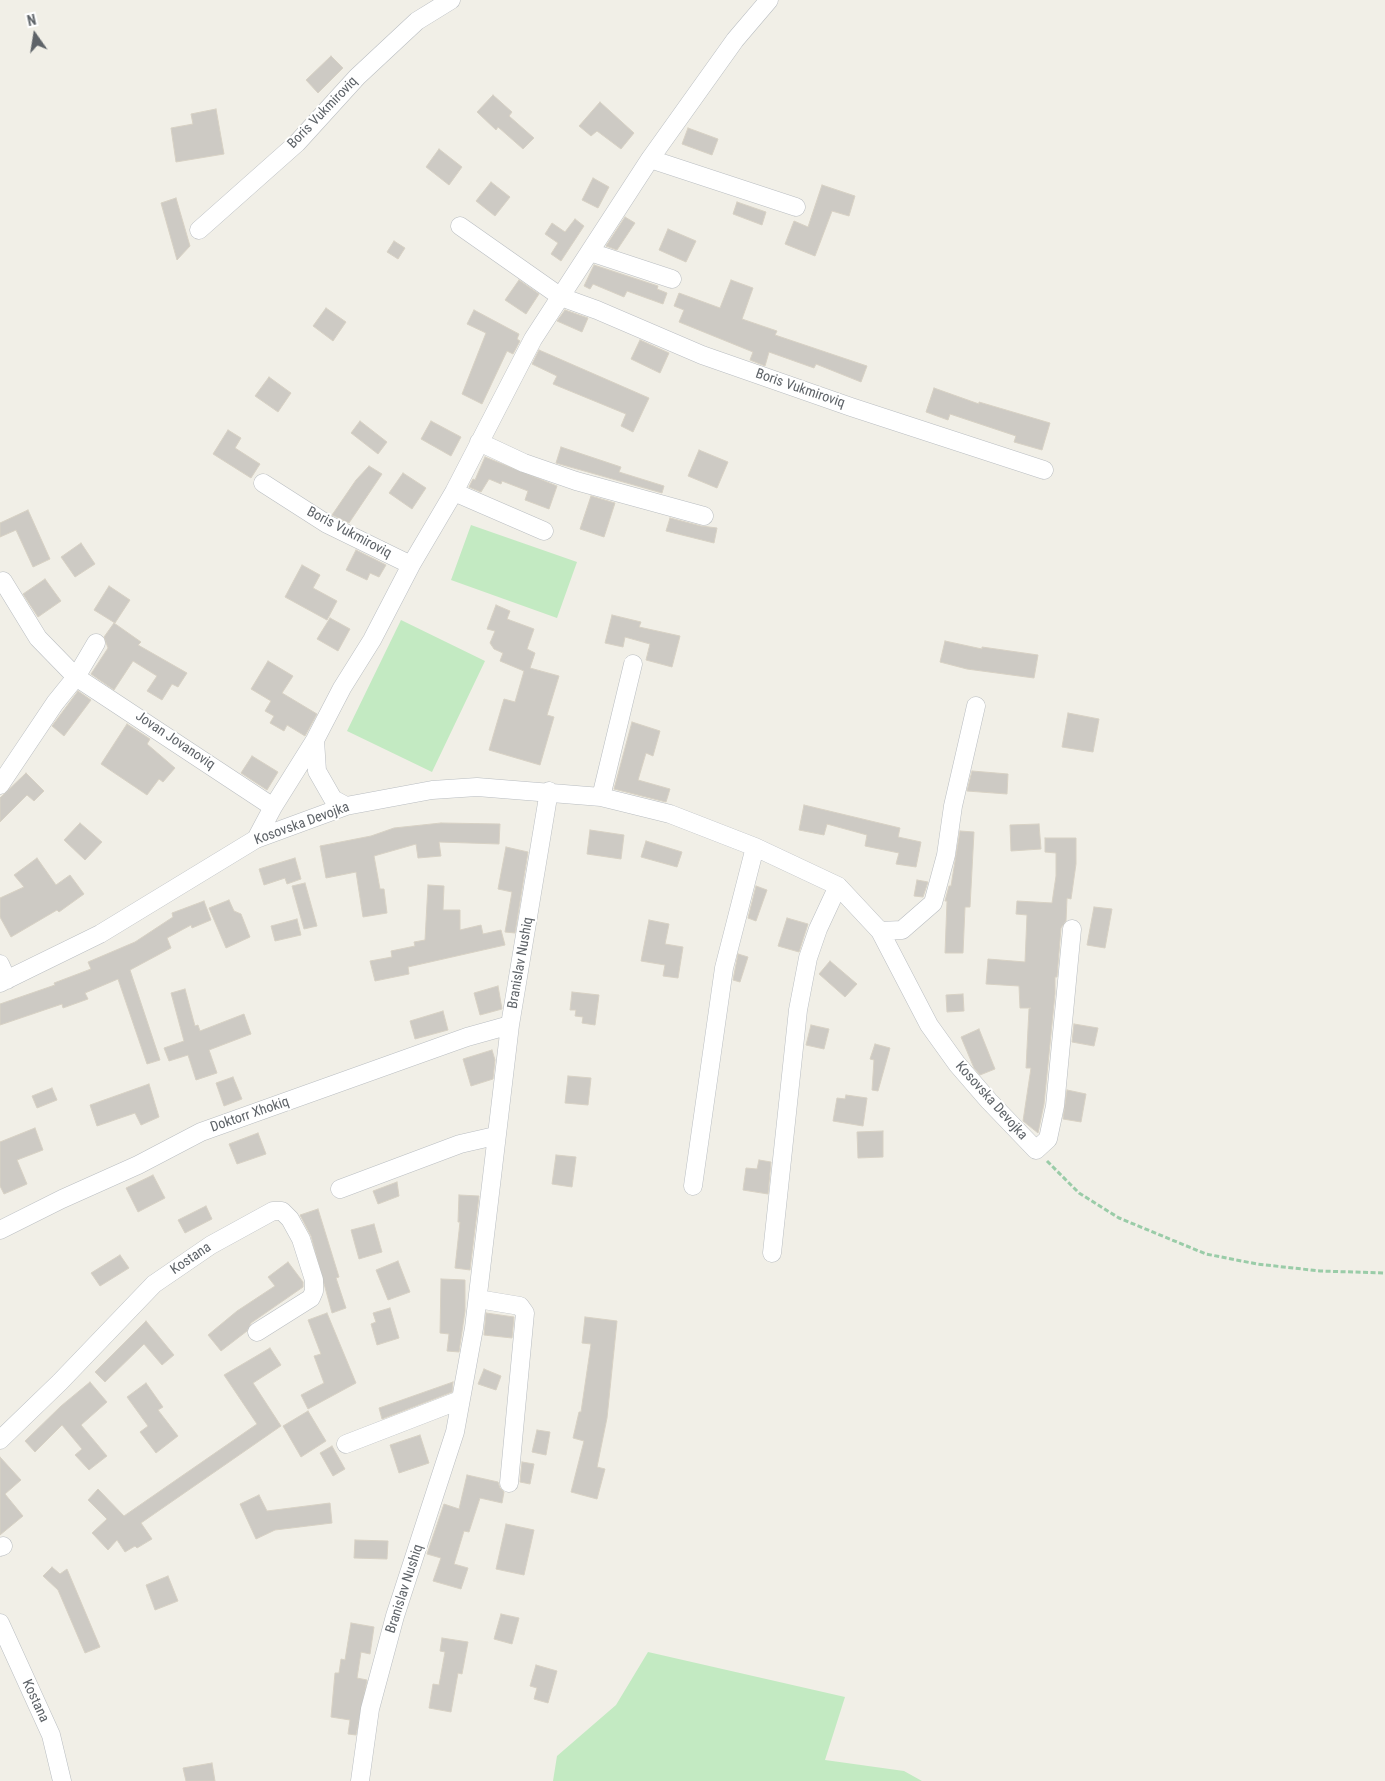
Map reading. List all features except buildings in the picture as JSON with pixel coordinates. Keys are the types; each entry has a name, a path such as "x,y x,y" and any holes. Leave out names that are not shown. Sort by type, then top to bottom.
{"street":[{"name":"Boris Vukmiroviq","path":"198,230 297,142 357,77 418,21 450,0"},
{"path":"256,839 273,807 315,740 342,688 372,640 411,565 454,492 533,339 650,159 735,40 769,0"},
{"path":"650,159 796,207"},
{"name":"Boris Vukmiroviq","path":"460,226 561,297 597,310 702,355 851,407 1044,470"},
{"path":"590,252 672,279"},
{"path":"479,442 524,463 576,481 704,516"},
{"name":"Boris Vukmiroviq","path":"264,483 327,524 411,565"},
{"path":"454,492 544,530"},
{"name":"Jovan Jovanoviq","path":"3,581 38,638 76,676 273,807"},
{"path":"0,785 96,644"},
{"path":"601,797 634,664"},
{"path":"880,931 902,930 933,902 946,855 952,806 976,706"},
{"path":"315,740 317,771 333,799 346,806"},
{"name":"Kosovska Devojka","path":"2,976 100,934 256,839 346,806 432,790 477,787 549,791 601,797 670,814 755,848 838,886 880,931 906,983 940,1040 989,1101 1036,1150 1048,1139 1055,1106 1072,929"},
{"name":"Branislav Nushiq","path":"360,1781 370,1709 394,1616 455,1432 478,1299 495,1136 510,1025 549,791"},
{"path":"694,1186 724,968 755,848"},
{"path":"772,1253 798,1010 808,958 818,929 838,886"},
{"name":"Doktorr Xhokiq","path":"0,1230 62,1199 138,1165 200,1132 467,1037 510,1025"},
{"path":"340,1189 452,1147 495,1136"},
{"name":"Kostana","path":"0,1440 60,1382 154,1284 211,1245 273,1211 282,1211 290,1219 301,1239 314,1280 314,1291 311,1298 257,1332"},
{"path":"478,1299 520,1306 524,1313 509,1483"},
{"path":"346,1444 460,1400"},
{"name":"Kostana","path":"0,1623 51,1735 62,1781"}],"path":[{"path":"1036,1150 1079,1193 1119,1218 1163,1238 1206,1254 1256,1264 1320,1271 1385,1273"}],"green space":[{"path":"471,525 577,562 557,618 451,580"},
{"path":"401,620 485,661 432,772 347,731"},
{"path":"648,1652 845,1697 825,1760 904,1771 922,1781 553,1781 557,1756 616,1705"}]}
